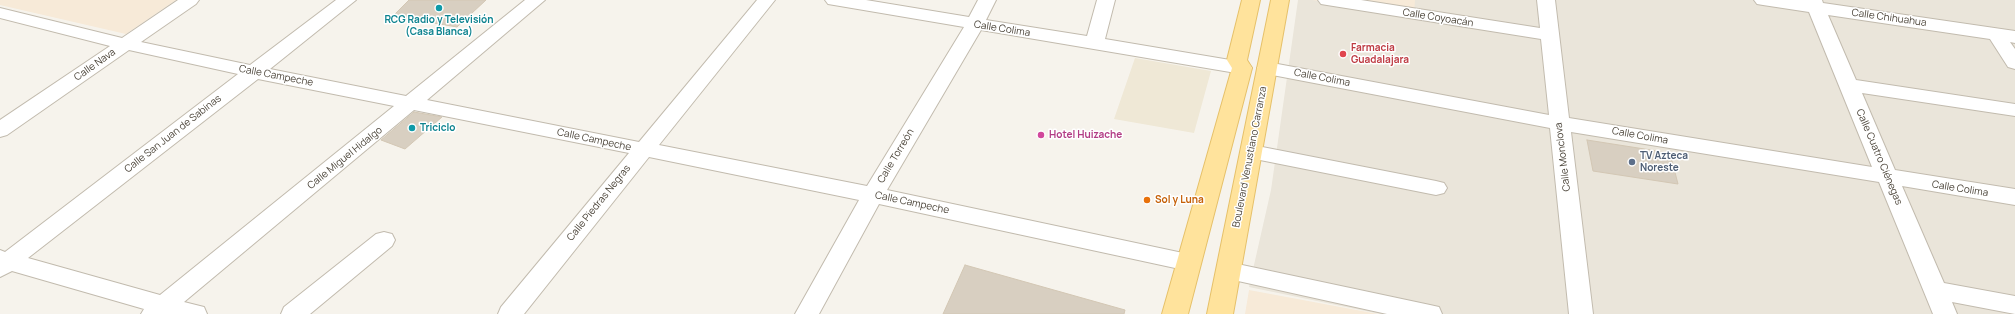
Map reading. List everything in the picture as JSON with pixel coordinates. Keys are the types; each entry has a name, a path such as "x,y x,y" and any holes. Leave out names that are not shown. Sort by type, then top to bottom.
{"main road":[{"path":"1175,314 1242,68 1237,60 1251,0"},
{"name":"Boulevard Venustiano Carranza","path":"1220,314 1280,0"}],"street":[{"name":"Calle Nava","path":"0,130 190,0"},
{"name":"Calle San Juan de Sabinas","path":"3,263 347,0"},
{"name":"Calle Miguel Hidalgo","path":"159,310 536,0"},
{"name":"Calle Piedras Negras","path":"510,314 642,150 766,0"},
{"name":"Calle Colima","path":"834,0 1242,68"},
{"name":"Calle Torreón","path":"807,314 873,194 987,0"},
{"path":"1094,44 1106,0"},
{"name":"Calle Coyoacán","path":"1327,0 1550,35"},
{"name":"Calle Monclova","path":"1546,0 1581,314"},
{"name":"Calle Chihuahua","path":"1763,0 1815,4 2015,37"},
{"name":"Calle Cuatro Ciénegas","path":"1815,4 1945,314"},
{"name":"Calle Campeche","path":"0,13 126,44 254,72 642,150 873,194 1188,262"},
{"path":"1996,34 2015,63"},
{"name":"Calle Colima","path":"1267,68 1559,123 1887,178 2015,197"},
{"path":"1849,85 2015,110"},
{"path":"1252,152 1436,188"},
{"path":"293,314 384,240"},
{"path":"3,263 159,310 194,314"},
{"path":"1228,271 1430,314"},
{"path":"1934,290 2015,305"}],"shaded area":[{"path":"0,0 176,0 126,34 0,5"},
{"path":"1298,0 2015,0 2015,314 1380,314 1249,287 1271,190"},
{"path":"1312,0 1415,0 1414,15"},
{"path":"1135,58 1211,71 1194,133 1114,119"},
{"path":"1249,290 1378,314 1245,314"}],"building":[{"name":"RCG Radio y Televisión (Casa Blanca)","path":"409,0 486,0 457,27 393,16"},
{"name":"Triciclo","path":"414,112 442,117 405,149 381,140"},
{"name":"TV Azteca Noreste","path":"1587,140 1670,153 1678,184 1593,171"},
{"path":"965,265 1125,310 1124,314 943,314"}],"place":[{"name":"RCG Radio y Televisión (Casa Blanca)","path":"439,8"},
{"name":"Farmacia Guadalajara","path":"1343,54"},
{"name":"Triciclo","path":"412,128"},
{"name":"Hotel Huizache","path":"1041,135"},
{"name":"TV Azteca Noreste","path":"1632,162"},
{"name":"Sol y Luna","path":"1147,200"}]}
